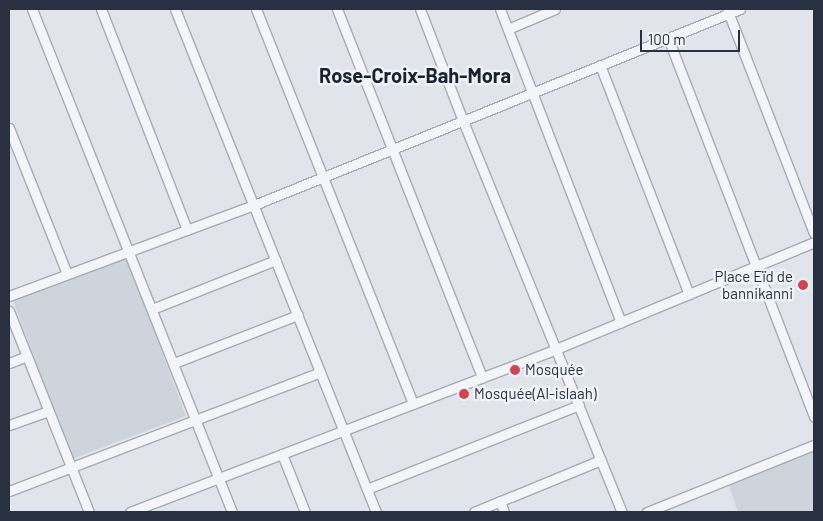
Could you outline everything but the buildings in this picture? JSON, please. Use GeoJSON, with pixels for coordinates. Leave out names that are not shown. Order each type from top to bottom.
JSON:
{"type":"FeatureCollection","features":[{"type":"Feature","properties":{"kind":"street"},"geometry":{"type":"LineString","coordinates":[[32,9],[130,251],[232,512]]}},
{"type":"Feature","properties":{"kind":"street"},"geometry":{"type":"LineString","coordinates":[[101,9],[187,230]]}},
{"type":"Feature","properties":{"kind":"street"},"geometry":{"type":"LineString","coordinates":[[175,9],[376,512]]}},
{"type":"Feature","properties":{"kind":"street"},"geometry":{"type":"LineString","coordinates":[[256,9],[413,404]]}},
{"type":"Feature","properties":{"kind":"street"},"geometry":{"type":"LineString","coordinates":[[337,9],[482,377]]}},
{"type":"Feature","properties":{"kind":"street"},"geometry":{"type":"LineString","coordinates":[[420,9],[463,121],[622,512]]}},
{"type":"Feature","properties":{"kind":"street"},"geometry":{"type":"LineString","coordinates":[[500,9],[621,322]]}},
{"type":"Feature","properties":{"kind":"street"},"geometry":{"type":"LineString","coordinates":[[508,29],[555,9]]}},
{"type":"Feature","properties":{"kind":"street"},"geometry":{"type":"LineString","coordinates":[[9,296],[254,205],[668,38],[727,11],[740,9]]}},
{"type":"Feature","properties":{"kind":"street"},"geometry":{"type":"LineString","coordinates":[[727,11],[814,233]]}},
{"type":"Feature","properties":{"kind":"street"},"geometry":{"type":"LineString","coordinates":[[668,38],[814,417]]}},
{"type":"Feature","properties":{"kind":"street"},"geometry":{"type":"LineString","coordinates":[[600,65],[689,294]]}},
{"type":"Feature","properties":{"kind":"street"},"geometry":{"type":"LineString","coordinates":[[9,128],[67,274]]}},
{"type":"Feature","properties":{"kind":"street"},"geometry":{"type":"LineString","coordinates":[[130,512],[154,508],[219,478],[556,349],[814,242]]}},
{"type":"Feature","properties":{"kind":"street"},"geometry":{"type":"LineString","coordinates":[[152,309],[276,260]]}},
{"type":"Feature","properties":{"kind":"street"},"geometry":{"type":"LineString","coordinates":[[9,311],[89,512]]}},
{"type":"Feature","properties":{"kind":"street"},"geometry":{"type":"LineString","coordinates":[[174,363],[298,316]]}},
{"type":"Feature","properties":{"kind":"street"},"geometry":{"type":"LineString","coordinates":[[9,363],[27,356]]}},
{"type":"Feature","properties":{"kind":"street"},"geometry":{"type":"LineString","coordinates":[[9,491],[320,372]]}},
{"type":"Feature","properties":{"kind":"street"},"geometry":{"type":"LineString","coordinates":[[367,489],[579,405]]}},
{"type":"Feature","properties":{"kind":"street"},"geometry":{"type":"LineString","coordinates":[[9,425],[49,411]]}},
{"type":"Feature","properties":{"kind":"street"},"geometry":{"type":"LineString","coordinates":[[646,512],[814,445]]}},
{"type":"Feature","properties":{"kind":"street"},"geometry":{"type":"LineString","coordinates":[[282,454],[305,512]]}},
{"type":"Feature","properties":{"kind":"street"},"geometry":{"type":"LineString","coordinates":[[474,512],[601,460]]}},
{"type":"Feature","properties":{"kind":"street"},"geometry":{"type":"LineString","coordinates":[[500,501],[504,512]]}},
{"type":"Feature","properties":{"kind":"shaded area"},"geometry":{"type":"Polygon","coordinates":[[[126,256],[186,416],[72,459],[12,298],[126,256]]]}},
{"type":"Feature","properties":{"kind":"shaded area"},"geometry":{"type":"Polygon","coordinates":[[[814,448],[814,512],[738,512],[728,483],[814,448]]]}},
{"type":"Feature","properties":{"kind":"place","name":"Place Eïd de bannikanni"},"geometry":{"type":"Point","coordinates":[803,285]}},
{"type":"Feature","properties":{"kind":"place","name":"Mosquée"},"geometry":{"type":"Point","coordinates":[515,370]}},
{"type":"Feature","properties":{"kind":"place","name":"Mosquée(Al-islaah)"},"geometry":{"type":"Point","coordinates":[464,394]}},
{"type":"Feature","properties":{"kind":"district","name":"Rose-Croix-Bah-Mora"},"geometry":{"type":"Point","coordinates":[415,75]}}]}
